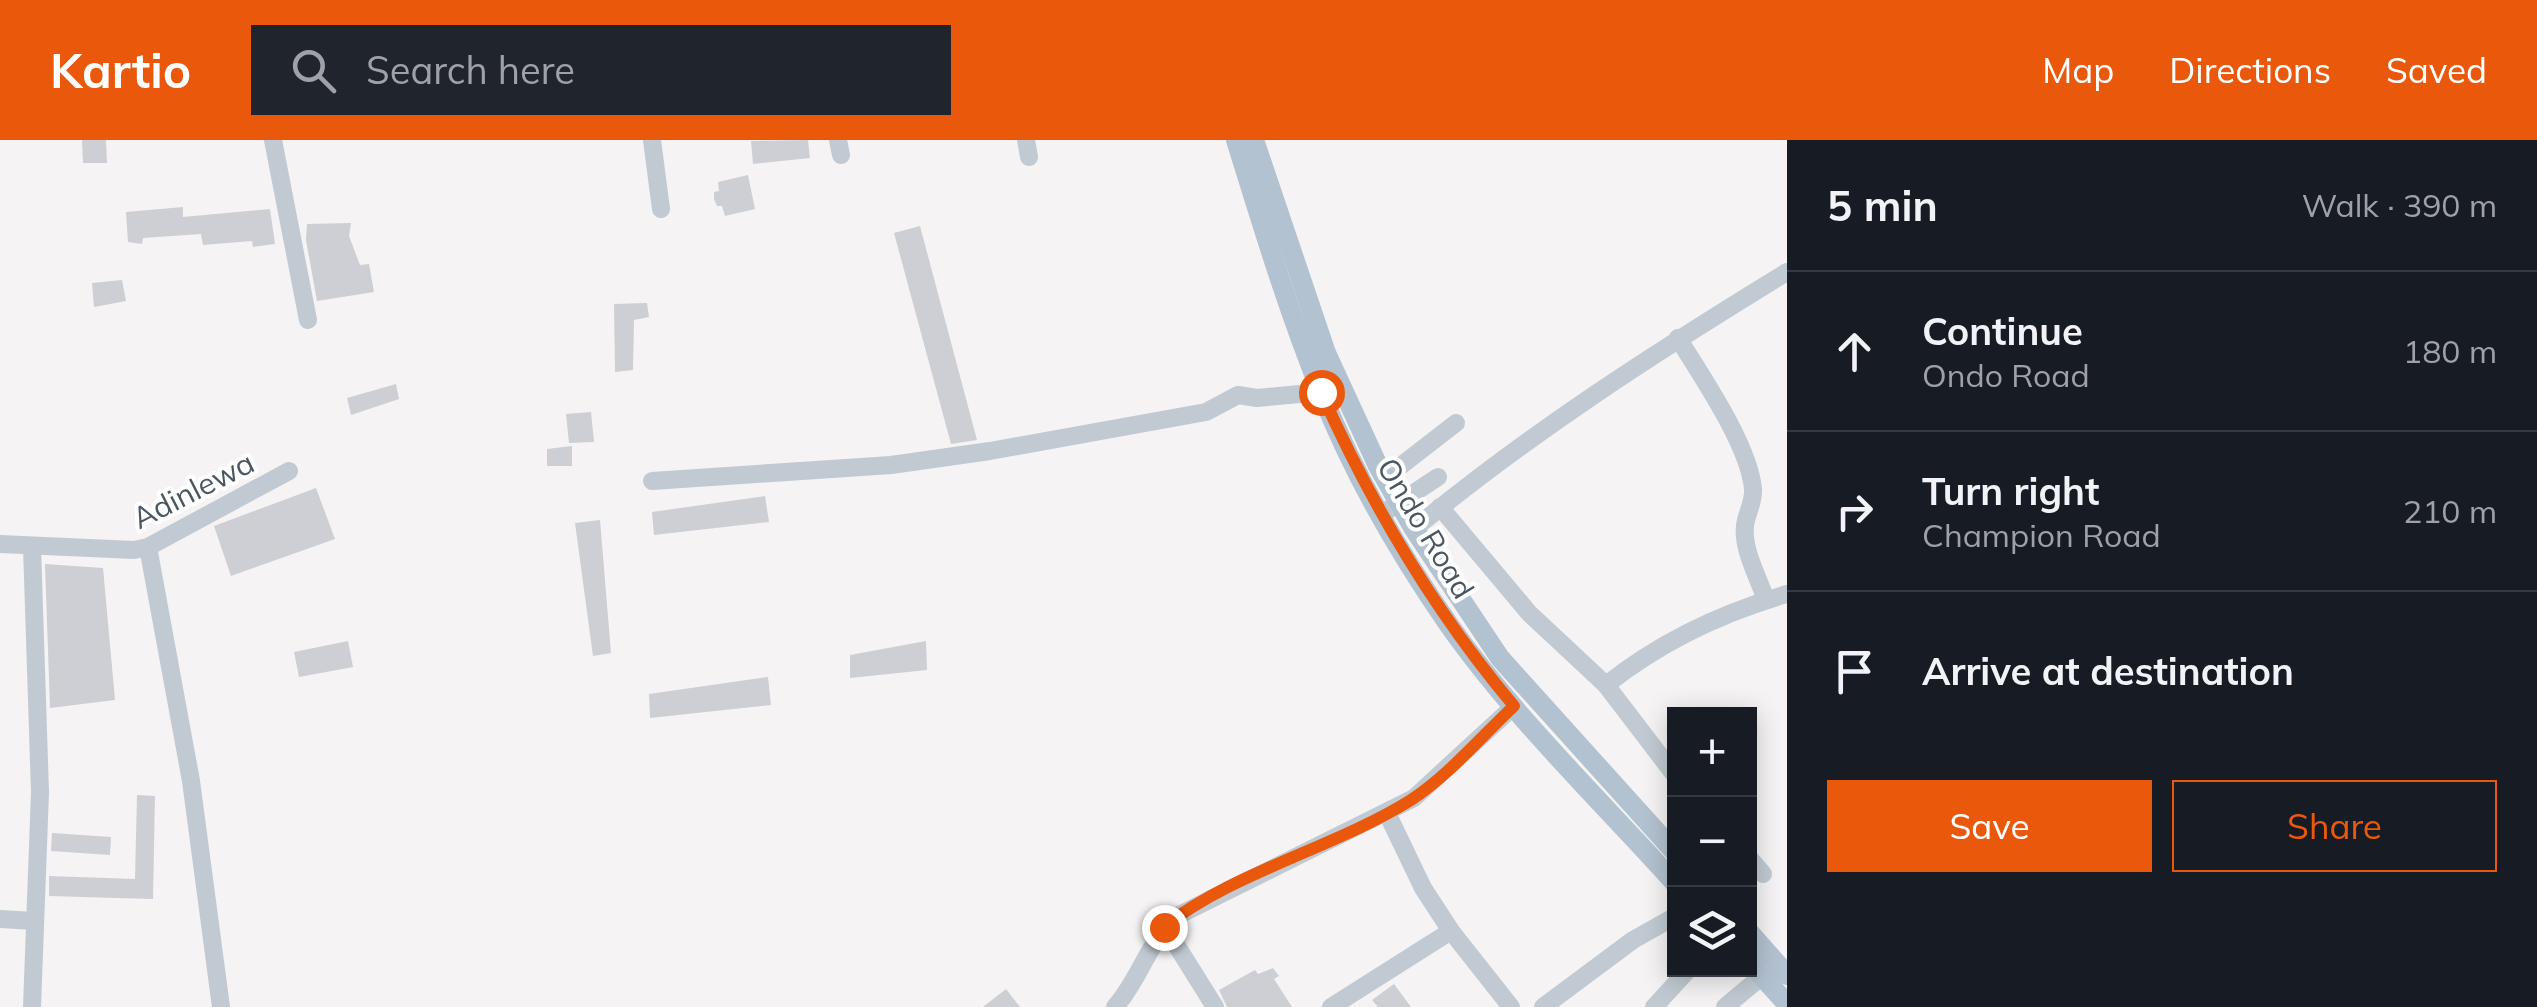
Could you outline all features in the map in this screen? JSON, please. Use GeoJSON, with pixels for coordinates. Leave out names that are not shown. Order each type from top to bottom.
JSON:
{"type":"FeatureCollection","features":[{"type":"Feature","properties":{"kind":"main road","name":"Ondo Road"},"geometry":{"type":"LineString","coordinates":[[1236,140],[1384,478],[1390,508],[1414,529],[1500,658],[1667,843]]}},
{"type":"Feature","properties":{"kind":"main road","name":"Ondo Road"},"geometry":{"type":"LineString","coordinates":[[1254,140],[1264,198],[1321,392],[1348,452],[1390,508],[1448,624],[1514,706],[1667,874]]}},
{"type":"Feature","properties":{"kind":"main road"},"geometry":{"type":"LineString","coordinates":[[1757,942],[1787,975]]}},
{"type":"Feature","properties":{"kind":"main road"},"geometry":{"type":"LineString","coordinates":[[1757,970],[1787,1004]]}},
{"type":"Feature","properties":{"kind":"street"},"geometry":{"type":"LineString","coordinates":[[274,140],[308,320]]}},
{"type":"Feature","properties":{"kind":"street"},"geometry":{"type":"LineString","coordinates":[[652,140],[661,209]]}},
{"type":"Feature","properties":{"kind":"street"},"geometry":{"type":"LineString","coordinates":[[1414,529],[1513,450],[1678,338],[1787,272]]}},
{"type":"Feature","properties":{"kind":"street"},"geometry":{"type":"LineString","coordinates":[[1678,338],[1710,390],[1748,468],[1752,500],[1744,524],[1745,538],[1766,600]]}},
{"type":"Feature","properties":{"kind":"street"},"geometry":{"type":"LineString","coordinates":[[652,481],[891,465],[1206,412],[1238,395],[1257,398],[1321,392]]}},
{"type":"Feature","properties":{"kind":"street"},"geometry":{"type":"LineString","coordinates":[[1384,478],[1456,423]]}},
{"type":"Feature","properties":{"kind":"street","name":"Adinlewa"},"geometry":{"type":"LineString","coordinates":[[0,544],[148,548],[289,472]]}},
{"type":"Feature","properties":{"kind":"street"},"geometry":{"type":"LineString","coordinates":[[1390,508],[1438,478]]}},
{"type":"Feature","properties":{"kind":"street"},"geometry":{"type":"LineString","coordinates":[[1440,507],[1529,613],[1606,685],[1667,765]]}},
{"type":"Feature","properties":{"kind":"street"},"geometry":{"type":"LineString","coordinates":[[32,547],[40,792],[32,1007]]}},
{"type":"Feature","properties":{"kind":"street"},"geometry":{"type":"LineString","coordinates":[[148,548],[191,782],[221,1007]]}},
{"type":"Feature","properties":{"kind":"street"},"geometry":{"type":"LineString","coordinates":[[1606,685],[1640,658],[1698,626],[1787,594]]}},
{"type":"Feature","properties":{"kind":"street"},"geometry":{"type":"LineString","coordinates":[[1115,1007],[1129,992],[1153,941],[1179,915],[1414,798],[1514,706]]}},
{"type":"Feature","properties":{"kind":"street"},"geometry":{"type":"LineString","coordinates":[[1387,814],[1423,888],[1451,931],[1511,1007]]}},
{"type":"Feature","properties":{"kind":"street"},"geometry":{"type":"LineString","coordinates":[[1757,867],[1763,874]]}},
{"type":"Feature","properties":{"kind":"street"},"geometry":{"type":"LineString","coordinates":[[0,919],[34,921]]}},
{"type":"Feature","properties":{"kind":"street"},"geometry":{"type":"LineString","coordinates":[[1545,1007],[1633,940],[1667,921]]}},
{"type":"Feature","properties":{"kind":"street"},"geometry":{"type":"LineString","coordinates":[[1164,927],[1214,1007]]}},
{"type":"Feature","properties":{"kind":"street"},"geometry":{"type":"LineString","coordinates":[[1331,1007],[1451,931]]}},
{"type":"Feature","properties":{"kind":"street"},"geometry":{"type":"LineString","coordinates":[[1654,1007],[1682,977]]}},
{"type":"Feature","properties":{"kind":"street"},"geometry":{"type":"LineString","coordinates":[[1725,1007],[1749,977]]}},
{"type":"Feature","properties":{"kind":"building"},"geometry":{"type":"Polygon","coordinates":[[[82,140],[106,140],[107,163],[83,163],[82,140]]]}},
{"type":"Feature","properties":{"kind":"building"},"geometry":{"type":"Polygon","coordinates":[[[808,140],[810,158],[753,164],[751,141],[808,140]]]}},
{"type":"Feature","properties":{"kind":"building"},"geometry":{"type":"Polygon","coordinates":[[[748,175],[755,209],[725,216],[714,199],[714,192],[719,191],[718,182],[748,175]]]}},
{"type":"Feature","properties":{"kind":"building"},"geometry":{"type":"Polygon","coordinates":[[[183,207],[183,217],[270,209],[275,244],[253,247],[252,241],[203,245],[201,234],[143,238],[142,244],[128,242],[126,212],[183,207]]]}},
{"type":"Feature","properties":{"kind":"building"},"geometry":{"type":"Polygon","coordinates":[[[351,223],[349,236],[360,265],[369,264],[374,292],[317,301],[306,240],[307,224],[351,223]]]}},
{"type":"Feature","properties":{"kind":"building"},"geometry":{"type":"Polygon","coordinates":[[[920,226],[977,440],[951,444],[894,233],[920,226]]]}},
{"type":"Feature","properties":{"kind":"building"},"geometry":{"type":"Polygon","coordinates":[[[122,280],[126,301],[94,307],[92,283],[122,280]]]}},
{"type":"Feature","properties":{"kind":"building"},"geometry":{"type":"Polygon","coordinates":[[[647,303],[649,317],[634,320],[633,370],[615,372],[614,304],[647,303]]]}},
{"type":"Feature","properties":{"kind":"building"},"geometry":{"type":"Polygon","coordinates":[[[396,384],[399,399],[351,415],[347,398],[396,384]]]}},
{"type":"Feature","properties":{"kind":"building"},"geometry":{"type":"Polygon","coordinates":[[[591,412],[594,442],[569,443],[566,414],[591,412]]]}},
{"type":"Feature","properties":{"kind":"building"},"geometry":{"type":"Polygon","coordinates":[[[572,446],[572,466],[547,466],[547,449],[572,446]]]}},
{"type":"Feature","properties":{"kind":"building"},"geometry":{"type":"Polygon","coordinates":[[[316,488],[335,539],[231,576],[214,526],[316,488]]]}},
{"type":"Feature","properties":{"kind":"building"},"geometry":{"type":"Polygon","coordinates":[[[765,496],[769,522],[654,535],[652,512],[765,496]]]}},
{"type":"Feature","properties":{"kind":"building"},"geometry":{"type":"Polygon","coordinates":[[[600,520],[611,653],[593,656],[575,523],[600,520]]]}},
{"type":"Feature","properties":{"kind":"building"},"geometry":{"type":"Polygon","coordinates":[[[45,564],[103,568],[115,700],[50,708],[45,564]]]}},
{"type":"Feature","properties":{"kind":"building"},"geometry":{"type":"Polygon","coordinates":[[[348,641],[353,667],[299,677],[294,652],[348,641]]]}},
{"type":"Feature","properties":{"kind":"building"},"geometry":{"type":"Polygon","coordinates":[[[926,641],[927,670],[850,678],[850,655],[926,641]]]}},
{"type":"Feature","properties":{"kind":"building"},"geometry":{"type":"Polygon","coordinates":[[[768,677],[771,705],[650,718],[649,694],[768,677]]]}},
{"type":"Feature","properties":{"kind":"building"},"geometry":{"type":"Polygon","coordinates":[[[137,795],[155,796],[153,899],[49,896],[49,876],[135,879],[137,795]]]}},
{"type":"Feature","properties":{"kind":"building"},"geometry":{"type":"Polygon","coordinates":[[[52,833],[111,837],[110,855],[51,851],[52,833]]]}},
{"type":"Feature","properties":{"kind":"building"},"geometry":{"type":"Polygon","coordinates":[[[1273,968],[1279,976],[1274,979],[1292,1007],[1227,1007],[1219,990],[1255,970],[1258,974],[1273,968]]]}},
{"type":"Feature","properties":{"kind":"building"},"geometry":{"type":"Polygon","coordinates":[[[1394,984],[1411,1007],[1378,1007],[1372,1000],[1394,984]]]}},
{"type":"Feature","properties":{"kind":"building"},"geometry":{"type":"Polygon","coordinates":[[[1006,989],[1020,1007],[983,1007],[1006,989]]]}},
{"type":"Feature","properties":{"kind":"route"},"geometry":{"type":"LineString","coordinates":[[1164,927],[1242,882],[1414,798],[1514,706],[1448,624],[1403,552],[1369,494],[1321,392]]}}]}
